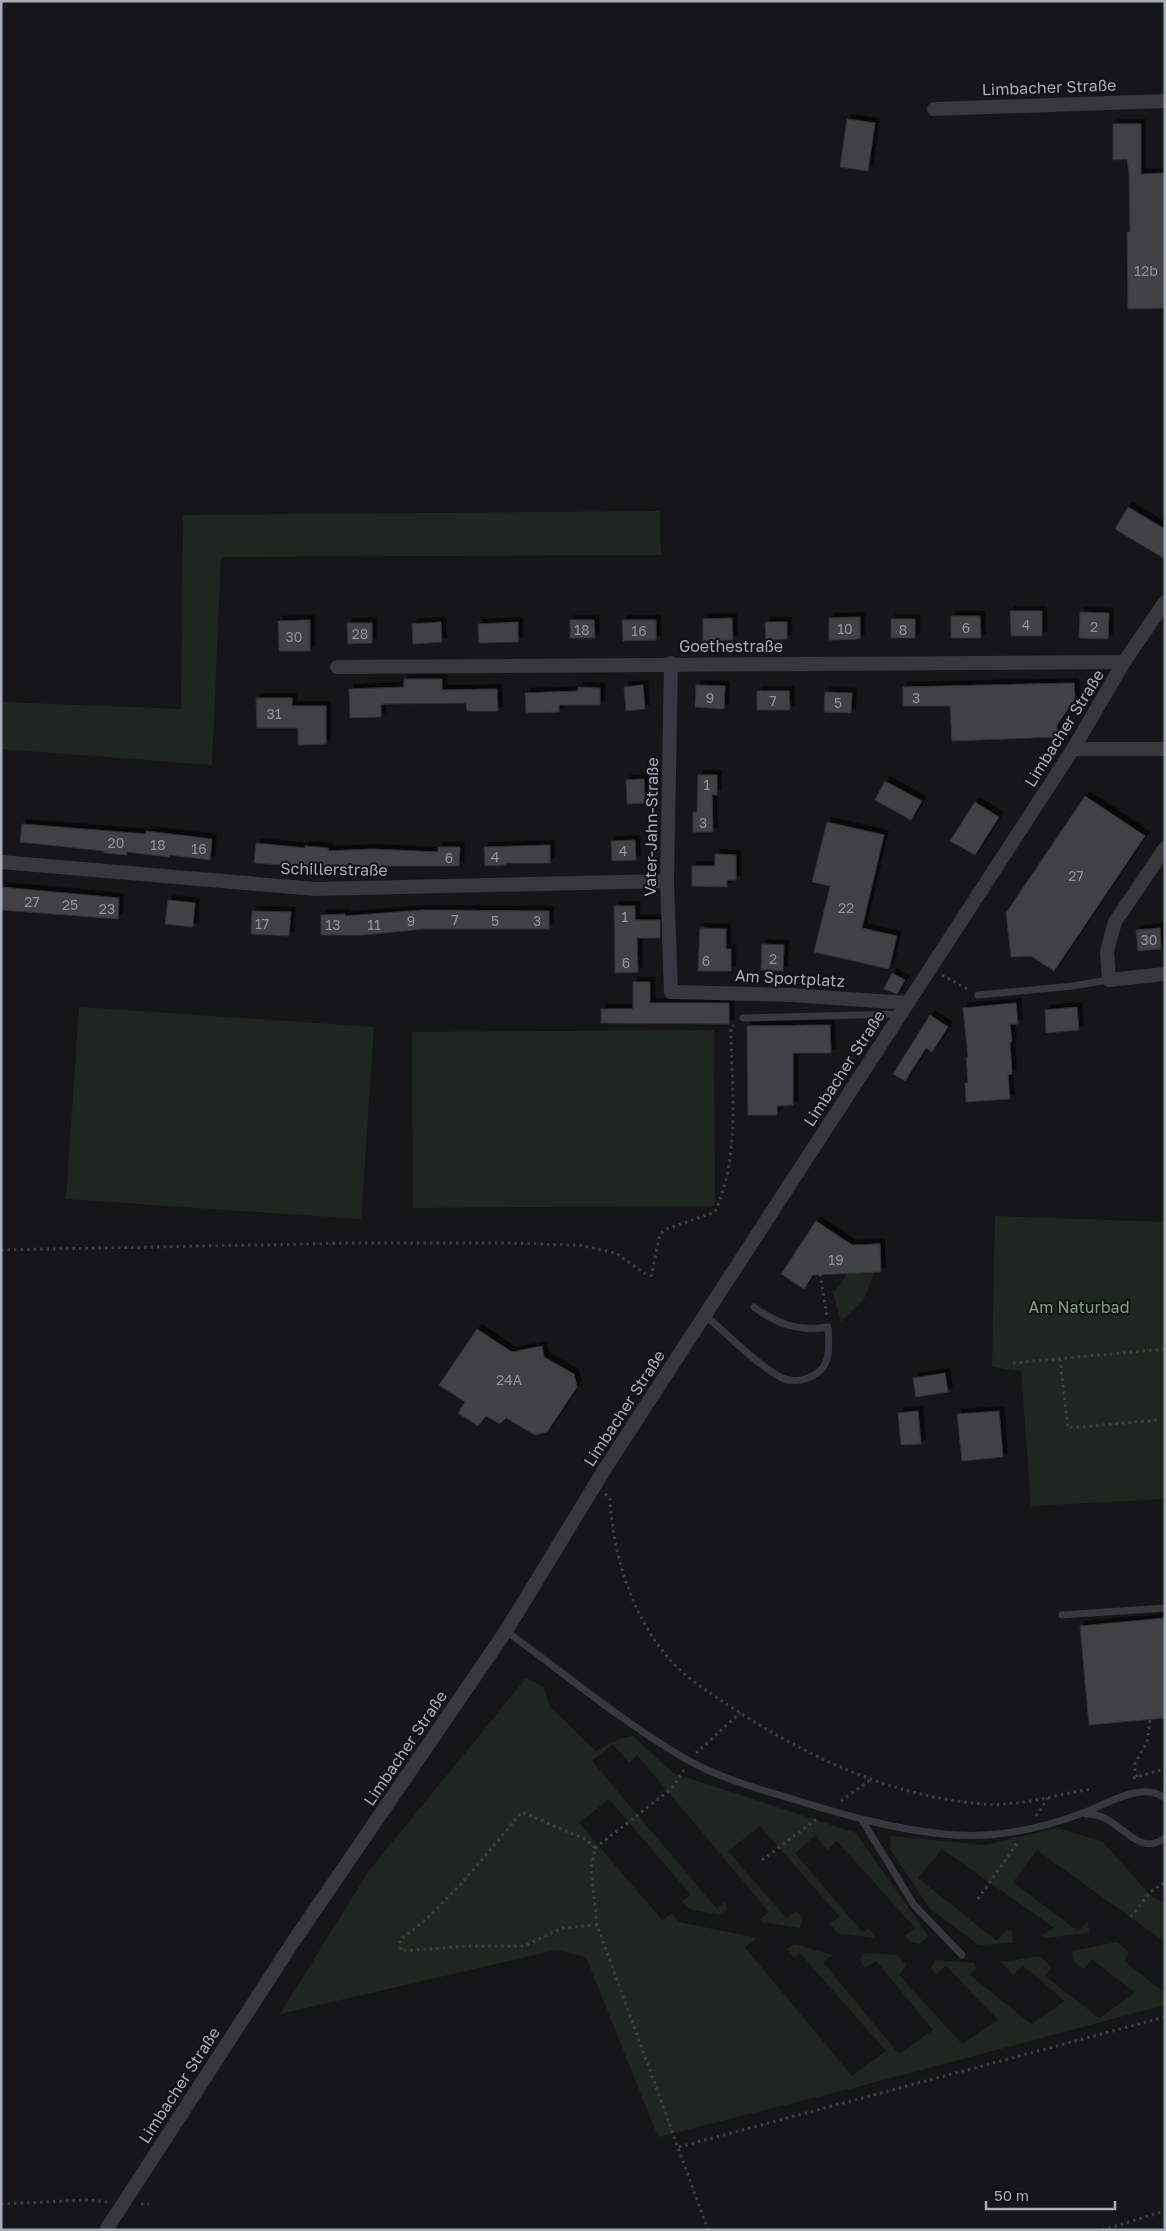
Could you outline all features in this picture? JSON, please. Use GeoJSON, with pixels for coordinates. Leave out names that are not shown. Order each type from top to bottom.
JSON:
{"type":"FeatureCollection","features":[{"type":"Feature","properties":{"kind":"street","name":"Limbacher Straße"},"geometry":{"type":"LineString","coordinates":[[934,109],[1165,101]]}},
{"type":"Feature","properties":{"kind":"street","name":"Limbacher Straße"},"geometry":{"type":"LineString","coordinates":[[106,2230],[293,1942],[506,1631],[594,1487],[704,1315],[1073,750],[1124,662],[1165,602]]}},
{"type":"Feature","properties":{"kind":"street","name":"Goethestraße"},"geometry":{"type":"LineString","coordinates":[[338,667],[671,663],[1124,662]]}},
{"type":"Feature","properties":{"kind":"street","name":"Vater-Jahn-Straße"},"geometry":{"type":"LineString","coordinates":[[671,663],[667,881],[671,992]]}},
{"type":"Feature","properties":{"kind":"street"},"geometry":{"type":"LineString","coordinates":[[1073,750],[1165,749]]}},
{"type":"Feature","properties":{"kind":"street"},"geometry":{"type":"LineString","coordinates":[[1165,848],[1115,922],[1107,951],[1109,980],[1165,974]]}},
{"type":"Feature","properties":{"kind":"street","name":"Schillerstraße"},"geometry":{"type":"LineString","coordinates":[[1,862],[316,889],[667,881]]}},
{"type":"Feature","properties":{"kind":"street","name":"Am Sportplatz"},"geometry":{"type":"LineString","coordinates":[[671,992],[791,995],[903,1008]]}},
{"type":"Feature","properties":{"kind":"lane"},"geometry":{"type":"LineString","coordinates":[[978,995],[1073,986],[1109,980]]}},
{"type":"Feature","properties":{"kind":"lane"},"geometry":{"type":"LineString","coordinates":[[743,1018],[903,1008]]}},
{"type":"Feature","properties":{"kind":"lane"},"geometry":{"type":"LineString","coordinates":[[704,1315],[784,1379],[801,1380],[814,1376],[827,1364],[830,1351],[828,1327],[813,1330],[790,1328],[769,1318],[754,1307]]}},
{"type":"Feature","properties":{"kind":"lane"},"geometry":{"type":"LineString","coordinates":[[1062,1615],[1165,1608]]}},
{"type":"Feature","properties":{"kind":"lane"},"geometry":{"type":"LineString","coordinates":[[506,1631],[640,1730],[689,1760],[751,1787],[862,1820],[904,1829],[965,1836],[1003,1833],[1027,1828],[1081,1814],[1117,1798],[1138,1792],[1151,1792],[1165,1798]]}},
{"type":"Feature","properties":{"kind":"lane"},"geometry":{"type":"LineString","coordinates":[[1081,1814],[1104,1816],[1138,1842],[1154,1843],[1165,1838]]}},
{"type":"Feature","properties":{"kind":"lane"},"geometry":{"type":"LineString","coordinates":[[862,1820],[914,1905],[962,1955]]}},
{"type":"Feature","properties":{"kind":"path"},"geometry":{"type":"LineString","coordinates":[[937,982],[942,975],[978,995]]}},
{"type":"Feature","properties":{"kind":"path"},"geometry":{"type":"LineString","coordinates":[[650,1277],[660,1234],[667,1229],[715,1212],[725,1191],[732,1158],[731,1027],[743,1018]]}},
{"type":"Feature","properties":{"kind":"path"},"geometry":{"type":"LineString","coordinates":[[1,1250],[354,1243],[579,1245],[616,1253],[645,1274]]}},
{"type":"Feature","properties":{"kind":"path"},"geometry":{"type":"LineString","coordinates":[[820,1274],[828,1327]]}},
{"type":"Feature","properties":{"kind":"path"},"geometry":{"type":"LineString","coordinates":[[1013,1363],[1165,1349]]}},
{"type":"Feature","properties":{"kind":"path"},"geometry":{"type":"LineString","coordinates":[[1060,1359],[1068,1428],[1158,1420]]}},
{"type":"Feature","properties":{"kind":"path"},"geometry":{"type":"LineString","coordinates":[[594,1487],[610,1498],[618,1559],[632,1595],[653,1636],[678,1668],[740,1713],[834,1764],[871,1780],[918,1794],[986,1804],[1030,1802],[1092,1790]]}},
{"type":"Feature","properties":{"kind":"path"},"geometry":{"type":"LineString","coordinates":[[708,2230],[597,1925],[591,1869],[595,1848],[671,1789],[689,1760],[740,1713]]}},
{"type":"Feature","properties":{"kind":"path"},"geometry":{"type":"LineString","coordinates":[[1150,1719],[1147,1742],[1134,1765],[1135,1777],[1165,1769]]}},
{"type":"Feature","properties":{"kind":"path"},"geometry":{"type":"LineString","coordinates":[[978,1899],[1049,1798]]}},
{"type":"Feature","properties":{"kind":"path"},"geometry":{"type":"LineString","coordinates":[[595,1848],[587,1840],[522,1812],[454,1892],[417,1927],[400,1940],[401,1951],[469,1946],[524,1946],[562,1928],[597,1925]]}},
{"type":"Feature","properties":{"kind":"path"},"geometry":{"type":"LineString","coordinates":[[1131,1917],[1150,1892],[1165,1882]]}},
{"type":"Feature","properties":{"kind":"path"},"geometry":{"type":"LineString","coordinates":[[679,2147],[1165,2017]]}},
{"type":"Feature","properties":{"kind":"path"},"geometry":{"type":"LineString","coordinates":[[1,2204],[86,2200],[123,2204],[149,2204]]}},
{"type":"Feature","properties":{"kind":"path"},"geometry":{"type":"LineString","coordinates":[[1102,2230],[1165,2211]]}},
{"type":"Feature","properties":{"kind":"green space"},"geometry":{"type":"Polygon","coordinates":[[[660,511],[661,555],[221,557],[212,765],[1,749],[1,702],[181,709],[183,515],[660,511]]]}},
{"type":"Feature","properties":{"kind":"green space"},"geometry":{"type":"Polygon","coordinates":[[[79,1007],[374,1027],[361,1219],[66,1199],[79,1007]]]}},
{"type":"Feature","properties":{"kind":"green space"},"geometry":{"type":"Polygon","coordinates":[[[714,1030],[715,1206],[413,1208],[412,1032],[714,1030]]]}},
{"type":"Feature","properties":{"kind":"green space","name":"Am Naturbad"},"geometry":{"type":"Polygon","coordinates":[[[995,1216],[1165,1222],[1165,1499],[1031,1506],[1021,1371],[992,1367],[995,1216]]]}},
{"type":"Feature","properties":{"kind":"green space"},"geometry":{"type":"Polygon","coordinates":[[[847,1273],[874,1273],[864,1299],[841,1322],[833,1292],[842,1283],[847,1273]]]}},
{"type":"Feature","properties":{"kind":"green space"},"geometry":{"type":"Polygon","coordinates":[[[526,1678],[544,1687],[549,1706],[596,1751],[619,1739],[633,1736],[673,1773],[856,1833],[929,1937],[919,1944],[910,1942],[905,1936],[915,1928],[837,1841],[827,1850],[816,1835],[795,1853],[862,1932],[870,1929],[875,1938],[837,1933],[830,1923],[840,1917],[760,1826],[728,1851],[786,1918],[796,1911],[803,1918],[800,1928],[762,1922],[760,1919],[769,1912],[637,1755],[629,1763],[613,1744],[592,1761],[717,1909],[725,1901],[727,1910],[722,1915],[689,1909],[682,1902],[690,1894],[609,1799],[579,1823],[662,1920],[672,1914],[679,1922],[757,1938],[745,1947],[852,2076],[886,2051],[800,1953],[794,1958],[787,1949],[794,1944],[833,1955],[823,1962],[899,2054],[933,2030],[876,1961],[865,1968],[860,1960],[864,1953],[897,1955],[907,1965],[899,1975],[962,2044],[998,2020],[946,1966],[936,1974],[931,1968],[935,1960],[974,1963],[976,1968],[970,1975],[1031,2024],[1065,2001],[1023,1966],[1013,1975],[1001,1962],[1039,1956],[1052,1967],[1045,1976],[1099,2018],[1135,1993],[1092,1959],[1084,1969],[1073,1961],[1072,1951],[1117,1942],[1129,1952],[1124,1961],[1165,1993],[1165,2005],[857,2087],[658,2137],[586,1957],[556,1950],[280,2014],[368,1872],[526,1678]]]}},
{"type":"Feature","properties":{"kind":"green space"},"geometry":{"type":"Polygon","coordinates":[[[1058,1828],[1103,1842],[1152,1897],[1165,1904],[1165,1942],[1037,1850],[1013,1882],[1078,1931],[1088,1922],[1089,1933],[1045,1938],[1042,1935],[1054,1928],[942,1849],[918,1878],[997,1941],[1006,1930],[1012,1931],[1013,1943],[979,1945],[930,1909],[890,1849],[891,1836],[985,1845],[1058,1828]]]}},
{"type":"Feature","properties":{"kind":"building"},"geometry":{"type":"Polygon","coordinates":[[[847,119],[875,123],[868,171],[840,167],[847,119]]]}},
{"type":"Feature","properties":{"kind":"building"},"geometry":{"type":"Polygon","coordinates":[[[1113,124],[1141,124],[1141,174],[1165,173],[1165,308],[1128,309],[1127,232],[1130,232],[1129,174],[1127,159],[1113,160],[1113,124]]]}},
{"type":"Feature","properties":{"kind":"building"},"geometry":{"type":"Polygon","coordinates":[[[1128,507],[1165,529],[1165,559],[1115,529],[1128,507]]]}},
{"type":"Feature","properties":{"kind":"building"},"geometry":{"type":"Polygon","coordinates":[[[1010,611],[1042,611],[1042,636],[1011,636],[1010,611]]]}},
{"type":"Feature","properties":{"kind":"building"},"geometry":{"type":"Polygon","coordinates":[[[1080,612],[1109,613],[1108,639],[1079,638],[1080,612]]]}},
{"type":"Feature","properties":{"kind":"building"},"geometry":{"type":"Polygon","coordinates":[[[951,616],[980,616],[981,638],[951,638],[951,616]]]}},
{"type":"Feature","properties":{"kind":"building"},"geometry":{"type":"Polygon","coordinates":[[[860,617],[860,639],[829,640],[829,618],[860,617]]]}},
{"type":"Feature","properties":{"kind":"building"},"geometry":{"type":"Polygon","coordinates":[[[732,618],[733,640],[703,641],[703,619],[732,618]]]}},
{"type":"Feature","properties":{"kind":"building"},"geometry":{"type":"Polygon","coordinates":[[[891,619],[915,619],[915,638],[891,638],[891,619]]]}},
{"type":"Feature","properties":{"kind":"building"},"geometry":{"type":"Polygon","coordinates":[[[310,620],[310,651],[279,651],[278,621],[310,620]]]}},
{"type":"Feature","properties":{"kind":"building"},"geometry":{"type":"Polygon","coordinates":[[[570,620],[594,620],[595,638],[570,638],[570,620]]]}},
{"type":"Feature","properties":{"kind":"building"},"geometry":{"type":"Polygon","coordinates":[[[622,620],[656,620],[656,640],[623,641],[622,620]]]}},
{"type":"Feature","properties":{"kind":"building"},"geometry":{"type":"Polygon","coordinates":[[[441,622],[442,642],[413,644],[412,624],[441,622]]]}},
{"type":"Feature","properties":{"kind":"building"},"geometry":{"type":"Polygon","coordinates":[[[518,622],[518,642],[479,643],[478,624],[518,622]]]}},
{"type":"Feature","properties":{"kind":"building"},"geometry":{"type":"Polygon","coordinates":[[[765,622],[787,622],[787,639],[766,640],[765,622]]]}},
{"type":"Feature","properties":{"kind":"building"},"geometry":{"type":"Polygon","coordinates":[[[347,623],[372,623],[372,643],[348,644],[347,623]]]}},
{"type":"Feature","properties":{"kind":"building"},"geometry":{"type":"Polygon","coordinates":[[[404,679],[442,679],[442,690],[497,689],[498,711],[467,711],[466,703],[381,704],[381,717],[350,718],[349,689],[404,687],[404,679]]]}},
{"type":"Feature","properties":{"kind":"building"},"geometry":{"type":"Polygon","coordinates":[[[1074,683],[1075,699],[1057,725],[1058,737],[952,741],[950,706],[903,706],[903,687],[1074,683]]]}},
{"type":"Feature","properties":{"kind":"building"},"geometry":{"type":"Polygon","coordinates":[[[643,685],[645,709],[626,711],[624,687],[643,685]]]}},
{"type":"Feature","properties":{"kind":"building"},"geometry":{"type":"Polygon","coordinates":[[[696,685],[725,686],[724,709],[695,707],[696,685]]]}},
{"type":"Feature","properties":{"kind":"building"},"geometry":{"type":"Polygon","coordinates":[[[578,687],[600,688],[600,705],[559,705],[559,712],[526,713],[525,693],[578,691],[578,687]]]}},
{"type":"Feature","properties":{"kind":"building"},"geometry":{"type":"Polygon","coordinates":[[[757,691],[789,691],[790,710],[757,710],[757,691]]]}},
{"type":"Feature","properties":{"kind":"building"},"geometry":{"type":"Polygon","coordinates":[[[825,692],[852,693],[851,713],[824,712],[825,692]]]}},
{"type":"Feature","properties":{"kind":"building"},"geometry":{"type":"Polygon","coordinates":[[[256,698],[292,698],[292,706],[326,706],[326,744],[298,745],[298,728],[257,728],[256,698]]]}},
{"type":"Feature","properties":{"kind":"building"},"geometry":{"type":"Polygon","coordinates":[[[698,775],[717,775],[717,795],[712,794],[713,832],[693,832],[693,812],[697,812],[698,775]]]}},
{"type":"Feature","properties":{"kind":"building"},"geometry":{"type":"Polygon","coordinates":[[[644,779],[645,803],[627,804],[626,780],[644,779]]]}},
{"type":"Feature","properties":{"kind":"building"},"geometry":{"type":"Polygon","coordinates":[[[885,781],[922,801],[911,820],[875,800],[885,781]]]}},
{"type":"Feature","properties":{"kind":"building"},"geometry":{"type":"Polygon","coordinates":[[[1085,796],[1145,836],[1054,971],[1031,956],[1011,957],[1006,913],[1085,796]]]}},
{"type":"Feature","properties":{"kind":"building"},"geometry":{"type":"Polygon","coordinates":[[[975,802],[999,817],[975,855],[950,841],[975,802]]]}},
{"type":"Feature","properties":{"kind":"building"},"geometry":{"type":"Polygon","coordinates":[[[827,822],[884,835],[862,928],[897,936],[889,969],[814,952],[830,886],[812,882],[827,822]]]}},
{"type":"Feature","properties":{"kind":"building"},"geometry":{"type":"Polygon","coordinates":[[[22,824],[146,834],[146,831],[212,839],[210,860],[127,852],[127,855],[104,853],[104,851],[20,842],[22,824]]]}},
{"type":"Feature","properties":{"kind":"building"},"geometry":{"type":"Polygon","coordinates":[[[635,840],[636,860],[612,861],[611,841],[635,840]]]}},
{"type":"Feature","properties":{"kind":"building"},"geometry":{"type":"Polygon","coordinates":[[[256,843],[305,848],[305,846],[328,848],[328,851],[372,849],[438,852],[438,847],[460,847],[459,866],[386,866],[343,869],[254,863],[256,843]]]}},
{"type":"Feature","properties":{"kind":"building"},"geometry":{"type":"Polygon","coordinates":[[[550,845],[550,863],[506,863],[506,865],[485,866],[484,847],[550,845]]]}},
{"type":"Feature","properties":{"kind":"building"},"geometry":{"type":"Polygon","coordinates":[[[715,854],[736,855],[736,880],[727,880],[727,887],[692,886],[692,866],[715,866],[715,854]]]}},
{"type":"Feature","properties":{"kind":"building"},"geometry":{"type":"Polygon","coordinates":[[[1,887],[119,898],[118,919],[1,910],[1,887]]]}},
{"type":"Feature","properties":{"kind":"building"},"geometry":{"type":"Polygon","coordinates":[[[168,900],[195,903],[193,927],[165,924],[168,900]]]}},
{"type":"Feature","properties":{"kind":"building"},"geometry":{"type":"Polygon","coordinates":[[[614,906],[635,906],[635,920],[660,920],[660,938],[637,938],[638,972],[615,973],[614,906]]]}},
{"type":"Feature","properties":{"kind":"building"},"geometry":{"type":"Polygon","coordinates":[[[423,910],[549,911],[549,929],[424,929],[364,935],[321,935],[321,915],[345,914],[345,916],[423,910]]]}},
{"type":"Feature","properties":{"kind":"building"},"geometry":{"type":"Polygon","coordinates":[[[252,911],[291,912],[289,936],[251,934],[252,911]]]}},
{"type":"Feature","properties":{"kind":"building"},"geometry":{"type":"Polygon","coordinates":[[[700,928],[726,929],[726,949],[731,949],[731,971],[698,971],[700,928]]]}},
{"type":"Feature","properties":{"kind":"building"},"geometry":{"type":"Polygon","coordinates":[[[1160,928],[1161,949],[1138,951],[1136,930],[1160,928]]]}},
{"type":"Feature","properties":{"kind":"building"},"geometry":{"type":"Polygon","coordinates":[[[762,944],[784,945],[783,971],[761,970],[762,944]]]}},
{"type":"Feature","properties":{"kind":"building"},"geometry":{"type":"Polygon","coordinates":[[[892,973],[905,980],[897,994],[884,989],[892,973]]]}},
{"type":"Feature","properties":{"kind":"building"},"geometry":{"type":"Polygon","coordinates":[[[633,982],[650,982],[650,1003],[729,1003],[729,1024],[601,1023],[601,1009],[633,1009],[633,982]]]}},
{"type":"Feature","properties":{"kind":"building"},"geometry":{"type":"Polygon","coordinates":[[[1016,1003],[1018,1024],[1010,1024],[1012,1074],[1008,1075],[1010,1099],[966,1102],[965,1083],[968,1083],[966,1057],[968,1057],[963,1008],[1016,1003]]]}},
{"type":"Feature","properties":{"kind":"building"},"geometry":{"type":"Polygon","coordinates":[[[1077,1007],[1079,1030],[1046,1033],[1045,1010],[1077,1007]]]}},
{"type":"Feature","properties":{"kind":"building"},"geometry":{"type":"Polygon","coordinates":[[[930,1015],[948,1027],[932,1052],[926,1048],[905,1081],[893,1074],[930,1015]]]}},
{"type":"Feature","properties":{"kind":"building"},"geometry":{"type":"Polygon","coordinates":[[[830,1025],[831,1053],[793,1053],[793,1105],[777,1106],[777,1115],[748,1115],[747,1026],[830,1025]]]}},
{"type":"Feature","properties":{"kind":"building"},"geometry":{"type":"Polygon","coordinates":[[[816,1221],[852,1245],[880,1244],[881,1272],[813,1275],[804,1289],[781,1274],[816,1221]]]}},
{"type":"Feature","properties":{"kind":"building"},"geometry":{"type":"Polygon","coordinates":[[[477,1329],[512,1352],[542,1346],[544,1357],[574,1374],[577,1387],[547,1432],[535,1435],[506,1418],[500,1424],[486,1416],[478,1426],[458,1413],[465,1402],[439,1385],[477,1329]]]}},
{"type":"Feature","properties":{"kind":"building"},"geometry":{"type":"Polygon","coordinates":[[[945,1373],[948,1392],[916,1397],[913,1378],[945,1373]]]}},
{"type":"Feature","properties":{"kind":"building"},"geometry":{"type":"Polygon","coordinates":[[[918,1411],[921,1444],[901,1445],[898,1413],[918,1411]]]}},
{"type":"Feature","properties":{"kind":"building"},"geometry":{"type":"Polygon","coordinates":[[[999,1411],[1003,1457],[962,1461],[957,1414],[999,1411]]]}},
{"type":"Feature","properties":{"kind":"building"},"geometry":{"type":"Polygon","coordinates":[[[1165,1618],[1165,1718],[1089,1725],[1080,1626],[1165,1618]]]}}]}
